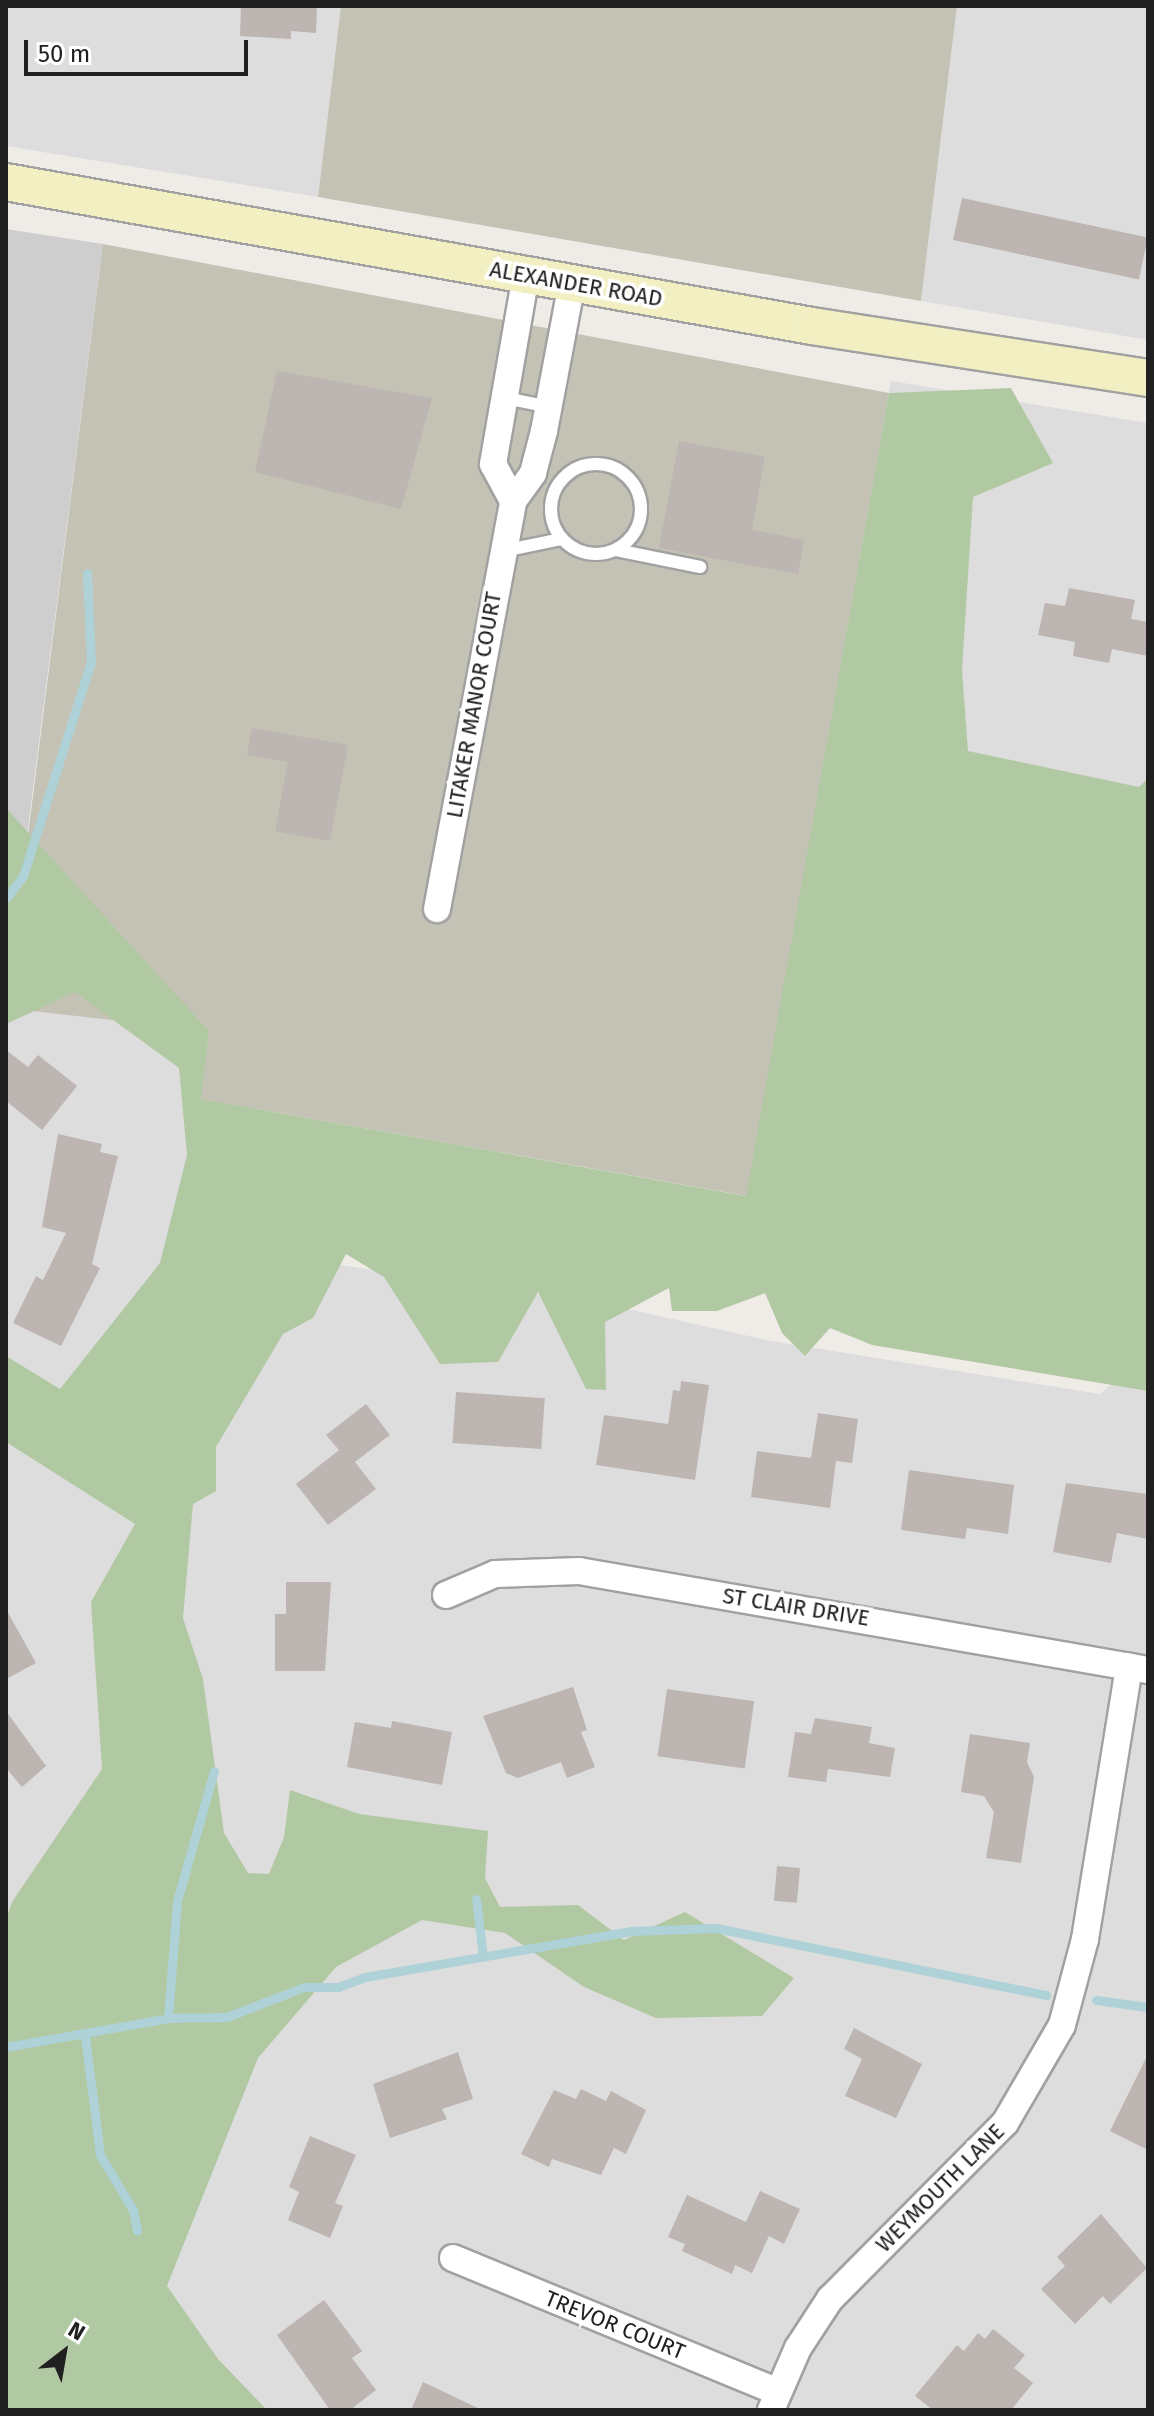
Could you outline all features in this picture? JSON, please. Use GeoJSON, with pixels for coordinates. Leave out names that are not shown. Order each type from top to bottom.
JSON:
{"type":"FeatureCollection","features":[{"type":"Feature","properties":{"kind":"street","name":"ALEXANDER ROAD"},"geometry":{"type":"LineString","coordinates":[[6,182],[572,283],[1148,378]]}},
{"type":"Feature","properties":{"kind":"street"},"geometry":{"type":"LineString","coordinates":[[513,501],[493,464],[526,275]]}},
{"type":"Feature","properties":{"kind":"street","name":"LITAKER MANOR COURT"},"geometry":{"type":"LineString","coordinates":[[437,909],[513,501],[533,473],[549,407],[572,283]]}},
{"type":"Feature","properties":{"kind":"street","name":"ST CLAIR DRIVE"},"geometry":{"type":"LineString","coordinates":[[446,1595],[495,1574],[579,1571],[1139,1668]]}},
{"type":"Feature","properties":{"kind":"street","name":"WEYMOUTH LANE"},"geometry":{"type":"LineString","coordinates":[[775,2401],[798,2348],[830,2299],[1005,2123],[1062,2025],[1085,1939],[1139,1668]]}},
{"type":"Feature","properties":{"kind":"street","name":"TREVOR COURT"},"geometry":{"type":"LineString","coordinates":[[453,2258],[775,2401]]}},
{"type":"Feature","properties":{"kind":"lane"},"geometry":{"type":"LineString","coordinates":[[506,398],[549,407]]}},
{"type":"Feature","properties":{"kind":"lane"},"geometry":{"type":"LineString","coordinates":[[616,550],[637,529],[640,499],[624,474],[597,464],[582,466],[559,483],[551,511],[561,539],[587,554],[616,550],[700,567]]}},
{"type":"Feature","properties":{"kind":"lane"},"geometry":{"type":"LineString","coordinates":[[503,551],[561,539]]}},
{"type":"Feature","properties":{"kind":"shaded area"},"geometry":{"type":"Polygon","coordinates":[[[6,6],[341,6],[318,197],[6,146],[6,6]]]}},
{"type":"Feature","properties":{"kind":"shaded area"},"geometry":{"type":"Polygon","coordinates":[[[341,6],[957,6],[921,301],[318,197],[341,6]]]}},
{"type":"Feature","properties":{"kind":"shaded area"},"geometry":{"type":"Polygon","coordinates":[[[957,6],[1148,6],[1148,340],[921,301],[957,6]]]}},
{"type":"Feature","properties":{"kind":"shaded area"},"geometry":{"type":"Polygon","coordinates":[[[6,229],[103,244],[6,999],[6,229]]]}},
{"type":"Feature","properties":{"kind":"shaded area"},"geometry":{"type":"Polygon","coordinates":[[[103,244],[889,393],[747,1196],[200,1099],[209,1031],[6,1008],[103,244]]]}},
{"type":"Feature","properties":{"kind":"shaded area"},"geometry":{"type":"Polygon","coordinates":[[[891,381],[1148,423],[1148,993],[780,1010],[891,381]]]}},
{"type":"Feature","properties":{"kind":"shaded area"},"geometry":{"type":"Polygon","coordinates":[[[6,1007],[209,1031],[183,1241],[624,1308],[771,1341],[1100,1394],[1148,1352],[1148,2410],[6,2410],[6,1007]]]}},
{"type":"Feature","properties":{"kind":"green space"},"geometry":{"type":"Polygon","coordinates":[[[1011,388],[1053,463],[973,497],[962,670],[968,751],[1139,787],[1148,778],[1148,1391],[872,1345],[830,1328],[805,1356],[782,1333],[765,1293],[717,1311],[672,1311],[669,1288],[605,1322],[606,1390],[586,1389],[538,1292],[498,1362],[440,1364],[384,1277],[346,1254],[313,1318],[283,1334],[216,1447],[216,1491],[193,1504],[183,1618],[203,1679],[224,1833],[248,1873],[269,1874],[284,1837],[290,1790],[359,1814],[488,1831],[485,1878],[500,1907],[578,1905],[624,1940],[685,1912],[794,1978],[762,2016],[656,2018],[584,1987],[505,1933],[422,1920],[336,1967],[258,2058],[167,2286],[218,2359],[267,2410],[6,2410],[6,1919],[12,1902],[102,1769],[91,1602],[135,1524],[6,1442],[6,1356],[60,1389],[160,1263],[187,1155],[179,1068],[75,992],[6,1024],[6,808],[209,1031],[201,1099],[746,1196],[889,393],[1011,388]]]}},
{"type":"Feature","properties":{"kind":"building"},"geometry":{"type":"Polygon","coordinates":[[[241,6],[317,6],[316,33],[291,31],[291,39],[240,36],[241,6]]]}},
{"type":"Feature","properties":{"kind":"building"},"geometry":{"type":"Polygon","coordinates":[[[962,198],[1148,238],[1139,280],[953,240],[962,198]]]}},
{"type":"Feature","properties":{"kind":"building"},"geometry":{"type":"Polygon","coordinates":[[[277,371],[432,398],[401,509],[255,472],[277,371]]]}},
{"type":"Feature","properties":{"kind":"building"},"geometry":{"type":"Polygon","coordinates":[[[679,441],[765,457],[752,530],[804,540],[798,574],[659,548],[679,441]]]}},
{"type":"Feature","properties":{"kind":"building"},"geometry":{"type":"Polygon","coordinates":[[[1069,588],[1135,600],[1131,619],[1148,622],[1148,656],[1112,649],[1109,663],[1073,656],[1075,642],[1038,635],[1045,603],[1065,606],[1069,588]]]}},
{"type":"Feature","properties":{"kind":"building"},"geometry":{"type":"Polygon","coordinates":[[[252,728],[348,745],[330,841],[275,831],[288,762],[247,755],[252,728]]]}},
{"type":"Feature","properties":{"kind":"building"},"geometry":{"type":"Polygon","coordinates":[[[6,1050],[28,1067],[38,1055],[77,1086],[42,1130],[6,1101],[6,1050]]]}},
{"type":"Feature","properties":{"kind":"building"},"geometry":{"type":"Polygon","coordinates":[[[58,1134],[102,1144],[100,1152],[118,1156],[92,1264],[100,1268],[61,1346],[13,1323],[36,1276],[43,1280],[66,1233],[42,1227],[58,1134]]]}},
{"type":"Feature","properties":{"kind":"building"},"geometry":{"type":"Polygon","coordinates":[[[681,1381],[709,1385],[695,1480],[596,1465],[604,1415],[668,1424],[673,1390],[680,1391],[681,1381]]]}},
{"type":"Feature","properties":{"kind":"building"},"geometry":{"type":"Polygon","coordinates":[[[456,1392],[545,1398],[541,1449],[452,1443],[456,1392]]]}},
{"type":"Feature","properties":{"kind":"building"},"geometry":{"type":"Polygon","coordinates":[[[366,1404],[390,1435],[355,1462],[376,1489],[328,1525],[296,1484],[339,1450],[326,1435],[366,1404]]]}},
{"type":"Feature","properties":{"kind":"building"},"geometry":{"type":"Polygon","coordinates":[[[818,1413],[858,1419],[852,1463],[836,1461],[830,1508],[751,1497],[757,1451],[811,1458],[818,1413]]]}},
{"type":"Feature","properties":{"kind":"building"},"geometry":{"type":"Polygon","coordinates":[[[909,1470],[1014,1485],[1008,1534],[967,1528],[965,1539],[901,1530],[909,1470]]]}},
{"type":"Feature","properties":{"kind":"building"},"geometry":{"type":"Polygon","coordinates":[[[1066,1483],[1148,1494],[1148,1539],[1117,1533],[1111,1563],[1053,1552],[1066,1483]]]}},
{"type":"Feature","properties":{"kind":"building"},"geometry":{"type":"Polygon","coordinates":[[[286,1582],[331,1582],[325,1671],[275,1671],[275,1614],[286,1614],[286,1582]]]}},
{"type":"Feature","properties":{"kind":"building"},"geometry":{"type":"Polygon","coordinates":[[[6,1609],[36,1663],[6,1679],[6,1609]]]}},
{"type":"Feature","properties":{"kind":"building"},"geometry":{"type":"Polygon","coordinates":[[[573,1687],[587,1730],[581,1732],[595,1767],[567,1778],[561,1762],[518,1778],[506,1773],[483,1716],[573,1687]]]}},
{"type":"Feature","properties":{"kind":"building"},"geometry":{"type":"Polygon","coordinates":[[[667,1689],[754,1701],[745,1769],[658,1756],[667,1689]]]}},
{"type":"Feature","properties":{"kind":"building"},"geometry":{"type":"Polygon","coordinates":[[[6,1711],[46,1766],[22,1787],[6,1768],[6,1711]]]}},
{"type":"Feature","properties":{"kind":"building"},"geometry":{"type":"Polygon","coordinates":[[[815,1718],[872,1727],[869,1743],[895,1748],[890,1777],[828,1769],[826,1782],[788,1777],[795,1732],[811,1734],[815,1718]]]}},
{"type":"Feature","properties":{"kind":"building"},"geometry":{"type":"Polygon","coordinates":[[[392,1721],[452,1732],[442,1785],[347,1767],[355,1722],[391,1728],[392,1721]]]}},
{"type":"Feature","properties":{"kind":"building"},"geometry":{"type":"Polygon","coordinates":[[[970,1734],[1030,1743],[1027,1762],[1034,1777],[1021,1863],[986,1858],[994,1812],[984,1796],[961,1792],[970,1734]]]}},
{"type":"Feature","properties":{"kind":"building"},"geometry":{"type":"Polygon","coordinates":[[[777,1866],[800,1868],[797,1903],[774,1901],[777,1866]]]}},
{"type":"Feature","properties":{"kind":"building"},"geometry":{"type":"Polygon","coordinates":[[[854,2028],[922,2064],[896,2118],[845,2096],[862,2059],[844,2049],[854,2028]]]}},
{"type":"Feature","properties":{"kind":"building"},"geometry":{"type":"Polygon","coordinates":[[[458,2052],[473,2099],[442,2109],[447,2119],[390,2138],[373,2084],[458,2052]]]}},
{"type":"Feature","properties":{"kind":"building"},"geometry":{"type":"Polygon","coordinates":[[[1148,2054],[1148,2150],[1110,2131],[1148,2054]]]}},
{"type":"Feature","properties":{"kind":"building"},"geometry":{"type":"Polygon","coordinates":[[[581,2089],[606,2101],[611,2091],[646,2110],[626,2154],[614,2148],[601,2175],[552,2159],[549,2167],[521,2154],[554,2090],[576,2099],[581,2089]]]}},
{"type":"Feature","properties":{"kind":"building"},"geometry":{"type":"Polygon","coordinates":[[[310,2136],[356,2155],[335,2203],[343,2206],[330,2238],[288,2220],[299,2192],[289,2187],[310,2136]]]}},
{"type":"Feature","properties":{"kind":"building"},"geometry":{"type":"Polygon","coordinates":[[[760,2191],[800,2209],[784,2244],[769,2236],[752,2273],[735,2265],[732,2274],[682,2251],[685,2244],[668,2237],[687,2195],[746,2222],[760,2191]]]}},
{"type":"Feature","properties":{"kind":"building"},"geometry":{"type":"Polygon","coordinates":[[[1101,2214],[1147,2268],[1110,2304],[1103,2296],[1075,2324],[1041,2289],[1065,2266],[1057,2257],[1101,2214]]]}},
{"type":"Feature","properties":{"kind":"building"},"geometry":{"type":"Polygon","coordinates":[[[324,2300],[362,2351],[352,2358],[376,2390],[350,2410],[330,2410],[277,2335],[324,2300]]]}},
{"type":"Feature","properties":{"kind":"building"},"geometry":{"type":"Polygon","coordinates":[[[993,2329],[1025,2355],[1014,2368],[1033,2383],[1011,2410],[933,2410],[915,2396],[957,2345],[964,2351],[978,2333],[985,2339],[993,2329]]]}},
{"type":"Feature","properties":{"kind":"building"},"geometry":{"type":"Polygon","coordinates":[[[423,2382],[482,2410],[411,2410],[423,2382]]]}},
{"type":"Feature","properties":{"kind":"waterway"},"geometry":{"type":"LineString","coordinates":[[6,898],[23,876],[91,662],[87,573]]}},
{"type":"Feature","properties":{"kind":"waterway"},"geometry":{"type":"LineString","coordinates":[[168,2018],[177,1901],[214,1771]]}},
{"type":"Feature","properties":{"kind":"waterway"},"geometry":{"type":"LineString","coordinates":[[476,1899],[483,1957]]}},
{"type":"Feature","properties":{"kind":"waterway"},"geometry":{"type":"LineString","coordinates":[[6,2047],[168,2018],[227,2017],[304,1987],[338,1987],[365,1977],[630,1931],[716,1928],[1046,1995]]}},
{"type":"Feature","properties":{"kind":"waterway"},"geometry":{"type":"LineString","coordinates":[[1096,2000],[1148,2007]]}},
{"type":"Feature","properties":{"kind":"waterway"},"geometry":{"type":"LineString","coordinates":[[85,2036],[100,2155],[133,2210],[137,2231]]}}]}
